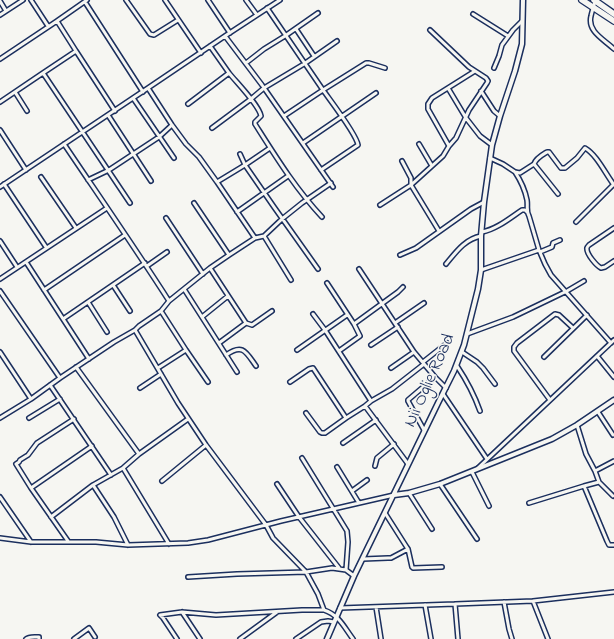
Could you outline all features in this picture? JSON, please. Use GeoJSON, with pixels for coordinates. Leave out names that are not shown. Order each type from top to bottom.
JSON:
{"type":"FeatureCollection","features":[{"type":"Feature","properties":{"kind":"highway"},"geometry":{"type":"LineString","coordinates":[[582,0],[614,21]]}},
{"type":"Feature","properties":{"kind":"highway"},"geometry":{"type":"LineString","coordinates":[[595,0],[614,14]]}},
{"type":"Feature","properties":{"kind":"street"},"geometry":{"type":"LineString","coordinates":[[0,15],[23,0]]}},
{"type":"Feature","properties":{"kind":"street"},"geometry":{"type":"LineString","coordinates":[[31,0],[48,26]]}},
{"type":"Feature","properties":{"kind":"street"},"geometry":{"type":"LineString","coordinates":[[126,0],[152,35],[178,20]]}},
{"type":"Feature","properties":{"kind":"street"},"geometry":{"type":"LineString","coordinates":[[165,0],[200,53]]}},
{"type":"Feature","properties":{"kind":"street"},"geometry":{"type":"LineString","coordinates":[[208,0],[230,33]]}},
{"type":"Feature","properties":{"kind":"street"},"geometry":{"type":"LineString","coordinates":[[246,0],[257,15]]}},
{"type":"Feature","properties":{"kind":"street"},"geometry":{"type":"LineString","coordinates":[[0,187],[280,0]]}},
{"type":"Feature","properties":{"kind":"street","name":"Nii Oglie Road"},"geometry":{"type":"LineString","coordinates":[[327,639],[384,512],[394,495],[424,430],[457,366],[462,352],[478,289],[481,270],[484,202],[492,145],[522,44],[523,0]]}},
{"type":"Feature","properties":{"kind":"street"},"geometry":{"type":"LineString","coordinates":[[595,0],[590,18],[590,24],[593,30],[614,49]]}},
{"type":"Feature","properties":{"kind":"street"},"geometry":{"type":"LineString","coordinates":[[0,59],[86,1],[143,92]]}},
{"type":"Feature","properties":{"kind":"street"},"geometry":{"type":"LineString","coordinates":[[0,2],[6,11]]}},
{"type":"Feature","properties":{"kind":"street"},"geometry":{"type":"LineString","coordinates":[[267,8],[357,140],[358,145],[321,170]]}},
{"type":"Feature","properties":{"kind":"street"},"geometry":{"type":"LineString","coordinates":[[246,63],[264,49],[318,14]]}},
{"type":"Feature","properties":{"kind":"street"},"geometry":{"type":"LineString","coordinates":[[473,14],[508,36]]}},
{"type":"Feature","properties":{"kind":"street"},"geometry":{"type":"LineString","coordinates":[[57,21],[115,111]]}},
{"type":"Feature","properties":{"kind":"street"},"geometry":{"type":"LineString","coordinates":[[494,68],[502,45],[513,30],[522,22]]}},
{"type":"Feature","properties":{"kind":"street"},"geometry":{"type":"LineString","coordinates":[[296,29],[314,56]]}},
{"type":"Feature","properties":{"kind":"street"},"geometry":{"type":"LineString","coordinates":[[380,205],[412,185],[443,156],[456,138],[469,110],[488,81],[486,78],[469,67],[430,30]]}},
{"type":"Feature","properties":{"kind":"street"},"geometry":{"type":"LineString","coordinates":[[225,36],[264,88],[333,187]]}},
{"type":"Feature","properties":{"kind":"street"},"geometry":{"type":"LineString","coordinates":[[212,128],[264,88],[304,64],[337,41]]}},
{"type":"Feature","properties":{"kind":"street"},"geometry":{"type":"LineString","coordinates":[[210,46],[261,114],[255,124],[288,176],[306,200],[322,217]]}},
{"type":"Feature","properties":{"kind":"street"},"geometry":{"type":"LineString","coordinates":[[0,102],[76,51]]}},
{"type":"Feature","properties":{"kind":"street"},"geometry":{"type":"LineString","coordinates":[[284,116],[322,90],[366,63],[385,68]]}},
{"type":"Feature","properties":{"kind":"street"},"geometry":{"type":"LineString","coordinates":[[449,146],[428,109],[428,104],[432,98],[475,71]]}},
{"type":"Feature","properties":{"kind":"street"},"geometry":{"type":"LineString","coordinates":[[43,73],[130,203]]}},
{"type":"Feature","properties":{"kind":"street"},"geometry":{"type":"LineString","coordinates":[[188,104],[229,73]]}},
{"type":"Feature","properties":{"kind":"street"},"geometry":{"type":"LineString","coordinates":[[148,88],[172,125],[186,144],[199,157],[255,238]]}},
{"type":"Feature","properties":{"kind":"street"},"geometry":{"type":"LineString","coordinates":[[448,88],[466,118],[480,136],[492,145]]}},
{"type":"Feature","properties":{"kind":"street"},"geometry":{"type":"LineString","coordinates":[[15,92],[27,111]]}},
{"type":"Feature","properties":{"kind":"street"},"geometry":{"type":"LineString","coordinates":[[481,92],[494,111],[500,116]]}},
{"type":"Feature","properties":{"kind":"street"},"geometry":{"type":"LineString","coordinates":[[303,143],[376,94]]}},
{"type":"Feature","properties":{"kind":"street"},"geometry":{"type":"LineString","coordinates":[[133,98],[174,158]]}},
{"type":"Feature","properties":{"kind":"street"},"geometry":{"type":"LineString","coordinates":[[108,115],[151,181]]}},
{"type":"Feature","properties":{"kind":"street"},"geometry":{"type":"LineString","coordinates":[[88,180],[109,170],[159,137],[172,125]]}},
{"type":"Feature","properties":{"kind":"street"},"geometry":{"type":"LineString","coordinates":[[0,130],[26,170]]}},
{"type":"Feature","properties":{"kind":"street"},"geometry":{"type":"LineString","coordinates":[[64,144],[146,264],[168,301]]}},
{"type":"Feature","properties":{"kind":"street"},"geometry":{"type":"LineString","coordinates":[[419,144],[432,166]]}},
{"type":"Feature","properties":{"kind":"street"},"geometry":{"type":"LineString","coordinates":[[217,182],[270,148]]}},
{"type":"Feature","properties":{"kind":"street"},"geometry":{"type":"LineString","coordinates":[[515,172],[520,173],[534,164],[538,158],[547,152],[561,168],[565,168],[586,148],[600,164],[614,184],[576,222]]}},
{"type":"Feature","properties":{"kind":"street"},"geometry":{"type":"LineString","coordinates":[[240,154],[245,165],[318,269]]}},
{"type":"Feature","properties":{"kind":"street"},"geometry":{"type":"LineString","coordinates":[[474,471],[613,341],[586,316],[552,275],[545,264],[527,212],[527,203],[523,187],[515,172],[490,158]]}},
{"type":"Feature","properties":{"kind":"street"},"geometry":{"type":"LineString","coordinates":[[402,161],[411,178],[412,185],[439,231]]}},
{"type":"Feature","properties":{"kind":"street"},"geometry":{"type":"LineString","coordinates":[[534,164],[558,194]]}},
{"type":"Feature","properties":{"kind":"street"},"geometry":{"type":"LineString","coordinates":[[237,212],[288,176]]}},
{"type":"Feature","properties":{"kind":"street"},"geometry":{"type":"LineString","coordinates":[[41,177],[76,228]]}},
{"type":"Feature","properties":{"kind":"street"},"geometry":{"type":"LineString","coordinates":[[0,418],[31,399],[76,367],[162,311],[168,301],[210,268],[255,238],[264,236],[306,200],[331,183]]}},
{"type":"Feature","properties":{"kind":"street"},"geometry":{"type":"LineString","coordinates":[[4,184],[46,247]]}},
{"type":"Feature","properties":{"kind":"street"},"geometry":{"type":"LineString","coordinates":[[400,255],[416,248],[471,209],[484,202]]}},
{"type":"Feature","properties":{"kind":"street"},"geometry":{"type":"LineString","coordinates":[[194,203],[229,255]]}},
{"type":"Feature","properties":{"kind":"street"},"geometry":{"type":"LineString","coordinates":[[0,279],[46,247],[107,208]]}},
{"type":"Feature","properties":{"kind":"street"},"geometry":{"type":"LineString","coordinates":[[446,264],[468,241],[497,226],[522,210],[527,212]]}},
{"type":"Feature","properties":{"kind":"street"},"geometry":{"type":"LineString","coordinates":[[166,218],[203,274]]}},
{"type":"Feature","properties":{"kind":"street"},"geometry":{"type":"LineString","coordinates":[[614,228],[589,245],[587,251],[597,266],[601,268],[614,261]]}},
{"type":"Feature","properties":{"kind":"street"},"geometry":{"type":"LineString","coordinates":[[44,290],[125,235]]}},
{"type":"Feature","properties":{"kind":"street"},"geometry":{"type":"LineString","coordinates":[[264,236],[291,280]]}},
{"type":"Feature","properties":{"kind":"street"},"geometry":{"type":"LineString","coordinates":[[481,270],[552,247],[553,243],[560,240]]}},
{"type":"Feature","properties":{"kind":"street"},"geometry":{"type":"LineString","coordinates":[[0,241],[17,267]]}},
{"type":"Feature","properties":{"kind":"street"},"geometry":{"type":"LineString","coordinates":[[63,318],[113,284],[167,252]]}},
{"type":"Feature","properties":{"kind":"street"},"geometry":{"type":"LineString","coordinates":[[26,262],[89,359]]}},
{"type":"Feature","properties":{"kind":"street"},"geometry":{"type":"LineString","coordinates":[[210,268],[246,323],[252,325],[272,311]]}},
{"type":"Feature","properties":{"kind":"street"},"geometry":{"type":"LineString","coordinates":[[359,269],[414,352],[446,388]]}},
{"type":"Feature","properties":{"kind":"street"},"geometry":{"type":"LineString","coordinates":[[467,334],[513,317],[567,292],[584,281]]}},
{"type":"Feature","properties":{"kind":"street"},"geometry":{"type":"LineString","coordinates":[[327,283],[354,324],[360,336],[339,352]]}},
{"type":"Feature","properties":{"kind":"street"},"geometry":{"type":"LineString","coordinates":[[113,284],[130,311]]}},
{"type":"Feature","properties":{"kind":"street"},"geometry":{"type":"LineString","coordinates":[[354,324],[403,287]]}},
{"type":"Feature","properties":{"kind":"street"},"geometry":{"type":"LineString","coordinates":[[184,289],[237,372]]}},
{"type":"Feature","properties":{"kind":"street"},"geometry":{"type":"LineString","coordinates":[[0,291],[60,378]]}},
{"type":"Feature","properties":{"kind":"street"},"geometry":{"type":"LineString","coordinates":[[202,317],[228,296]]}},
{"type":"Feature","properties":{"kind":"street"},"geometry":{"type":"LineString","coordinates":[[88,302],[107,332]]}},
{"type":"Feature","properties":{"kind":"street"},"geometry":{"type":"LineString","coordinates":[[395,323],[424,303]]}},
{"type":"Feature","properties":{"kind":"street"},"geometry":{"type":"LineString","coordinates":[[162,311],[208,382]]}},
{"type":"Feature","properties":{"kind":"street"},"geometry":{"type":"LineString","coordinates":[[313,314],[371,401]]}},
{"type":"Feature","properties":{"kind":"street"},"geometry":{"type":"LineString","coordinates":[[550,400],[514,351],[514,347],[555,314],[559,315],[573,328]]}},
{"type":"Feature","properties":{"kind":"street"},"geometry":{"type":"LineString","coordinates":[[297,350],[347,315]]}},
{"type":"Feature","properties":{"kind":"street"},"geometry":{"type":"LineString","coordinates":[[544,357],[586,316]]}},
{"type":"Feature","properties":{"kind":"street"},"geometry":{"type":"LineString","coordinates":[[219,343],[246,323]]}},
{"type":"Feature","properties":{"kind":"street"},"geometry":{"type":"LineString","coordinates":[[371,345],[398,327]]}},
{"type":"Feature","properties":{"kind":"street"},"geometry":{"type":"LineString","coordinates":[[135,330],[188,419],[206,445],[266,525],[273,538],[306,572],[318,594],[324,610]]}},
{"type":"Feature","properties":{"kind":"street"},"geometry":{"type":"LineString","coordinates":[[306,413],[320,432],[325,432],[371,401],[392,389],[447,343]]}},
{"type":"Feature","properties":{"kind":"street"},"geometry":{"type":"LineString","coordinates":[[226,355],[233,350],[240,349],[248,355],[256,366]]}},
{"type":"Feature","properties":{"kind":"street"},"geometry":{"type":"LineString","coordinates":[[158,368],[186,350]]}},
{"type":"Feature","properties":{"kind":"street"},"geometry":{"type":"LineString","coordinates":[[0,352],[31,399]]}},
{"type":"Feature","properties":{"kind":"street"},"geometry":{"type":"LineString","coordinates":[[391,368],[414,352]]}},
{"type":"Feature","properties":{"kind":"street"},"geometry":{"type":"LineString","coordinates":[[462,352],[477,362],[495,384]]}},
{"type":"Feature","properties":{"kind":"street"},"geometry":{"type":"LineString","coordinates":[[597,356],[614,377]]}},
{"type":"Feature","properties":{"kind":"street"},"geometry":{"type":"LineString","coordinates":[[457,366],[473,392],[480,411]]}},
{"type":"Feature","properties":{"kind":"street"},"geometry":{"type":"LineString","coordinates":[[76,367],[139,454]]}},
{"type":"Feature","properties":{"kind":"street"},"geometry":{"type":"LineString","coordinates":[[290,382],[309,369],[313,368],[346,418]]}},
{"type":"Feature","properties":{"kind":"street"},"geometry":{"type":"LineString","coordinates":[[140,388],[162,374]]}},
{"type":"Feature","properties":{"kind":"street"},"geometry":{"type":"LineString","coordinates":[[424,430],[408,400],[435,377]]}},
{"type":"Feature","properties":{"kind":"street"},"geometry":{"type":"LineString","coordinates":[[50,385],[111,474]]}},
{"type":"Feature","properties":{"kind":"street"},"geometry":{"type":"LineString","coordinates":[[443,394],[488,459]]}},
{"type":"Feature","properties":{"kind":"street"},"geometry":{"type":"LineString","coordinates":[[29,418],[60,399]]}},
{"type":"Feature","properties":{"kind":"street"},"geometry":{"type":"LineString","coordinates":[[0,538],[31,542],[68,541],[128,545],[188,543],[208,540],[440,484],[552,439],[577,426],[614,400]]}},
{"type":"Feature","properties":{"kind":"street"},"geometry":{"type":"LineString","coordinates":[[365,406],[408,464]]}},
{"type":"Feature","properties":{"kind":"street"},"geometry":{"type":"LineString","coordinates":[[598,412],[613,435]]}},
{"type":"Feature","properties":{"kind":"street"},"geometry":{"type":"LineString","coordinates":[[51,517],[93,485],[123,468],[139,454],[188,419]]}},
{"type":"Feature","properties":{"kind":"street"},"geometry":{"type":"LineString","coordinates":[[68,541],[16,464],[28,455],[37,443],[74,420]]}},
{"type":"Feature","properties":{"kind":"street"},"geometry":{"type":"LineString","coordinates":[[343,443],[376,420]]}},
{"type":"Feature","properties":{"kind":"street"},"geometry":{"type":"LineString","coordinates":[[577,426],[586,454],[599,482],[613,496]]}},
{"type":"Feature","properties":{"kind":"street"},"geometry":{"type":"LineString","coordinates":[[375,466],[377,458],[394,444]]}},
{"type":"Feature","properties":{"kind":"street"},"geometry":{"type":"LineString","coordinates":[[162,481],[206,445]]}},
{"type":"Feature","properties":{"kind":"street"},"geometry":{"type":"LineString","coordinates":[[31,488],[92,446]]}},
{"type":"Feature","properties":{"kind":"street"},"geometry":{"type":"LineString","coordinates":[[302,458],[347,531],[348,556],[346,570]]}},
{"type":"Feature","properties":{"kind":"street"},"geometry":{"type":"LineString","coordinates":[[594,471],[614,461]]}},
{"type":"Feature","properties":{"kind":"street"},"geometry":{"type":"LineString","coordinates":[[337,467],[359,503]]}},
{"type":"Feature","properties":{"kind":"street"},"geometry":{"type":"LineString","coordinates":[[123,468],[169,544]]}},
{"type":"Feature","properties":{"kind":"street"},"geometry":{"type":"LineString","coordinates":[[474,471],[490,506]]}},
{"type":"Feature","properties":{"kind":"street"},"geometry":{"type":"LineString","coordinates":[[352,491],[367,480]]}},
{"type":"Feature","properties":{"kind":"street"},"geometry":{"type":"LineString","coordinates":[[529,503],[599,482]]}},
{"type":"Feature","properties":{"kind":"street"},"geometry":{"type":"LineString","coordinates":[[277,484],[299,517],[339,568]]}},
{"type":"Feature","properties":{"kind":"street"},"geometry":{"type":"LineString","coordinates":[[440,484],[477,539]]}},
{"type":"Feature","properties":{"kind":"street"},"geometry":{"type":"LineString","coordinates":[[93,485],[114,517],[128,545]]}},
{"type":"Feature","properties":{"kind":"street"},"geometry":{"type":"LineString","coordinates":[[584,486],[607,541],[609,544],[614,545]]}},
{"type":"Feature","properties":{"kind":"street"},"geometry":{"type":"LineString","coordinates":[[409,492],[432,529]]}},
{"type":"Feature","properties":{"kind":"street"},"geometry":{"type":"LineString","coordinates":[[0,497],[31,542]]}},
{"type":"Feature","properties":{"kind":"street"},"geometry":{"type":"LineString","coordinates":[[384,512],[408,549],[413,568],[442,567]]}},
{"type":"Feature","properties":{"kind":"street"},"geometry":{"type":"LineString","coordinates":[[363,559],[391,558],[408,549]]}},
{"type":"Feature","properties":{"kind":"street"},"geometry":{"type":"LineString","coordinates":[[188,577],[306,572],[332,568],[346,570],[354,576]]}},
{"type":"Feature","properties":{"kind":"street"},"geometry":{"type":"LineString","coordinates":[[340,608],[504,602],[614,592]]}},
{"type":"Feature","properties":{"kind":"street"},"geometry":{"type":"LineString","coordinates":[[533,600],[548,639]]}},
{"type":"Feature","properties":{"kind":"street"},"geometry":{"type":"LineString","coordinates":[[504,602],[508,630],[512,639]]}},
{"type":"Feature","properties":{"kind":"street"},"geometry":{"type":"LineString","coordinates":[[455,604],[458,639]]}},
{"type":"Feature","properties":{"kind":"street"},"geometry":{"type":"LineString","coordinates":[[425,605],[431,639]]}},
{"type":"Feature","properties":{"kind":"street"},"geometry":{"type":"LineString","coordinates":[[376,607],[381,639]]}},
{"type":"Feature","properties":{"kind":"street"},"geometry":{"type":"LineString","coordinates":[[177,639],[160,615],[182,612],[216,614],[324,610],[337,617],[353,639]]}},
{"type":"Feature","properties":{"kind":"street"},"geometry":{"type":"LineString","coordinates":[[182,612],[200,639]]}},
{"type":"Feature","properties":{"kind":"street"},"geometry":{"type":"LineString","coordinates":[[240,639],[278,612]]}},
{"type":"Feature","properties":{"kind":"street"},"geometry":{"type":"LineString","coordinates":[[296,639],[321,622],[334,622]]}},
{"type":"Feature","properties":{"kind":"street"},"geometry":{"type":"LineString","coordinates":[[74,639],[90,628],[95,637]]}},
{"type":"Feature","properties":{"kind":"street"},"geometry":{"type":"LineString","coordinates":[[26,639],[36,637],[39,637],[39,639]]}}]}
